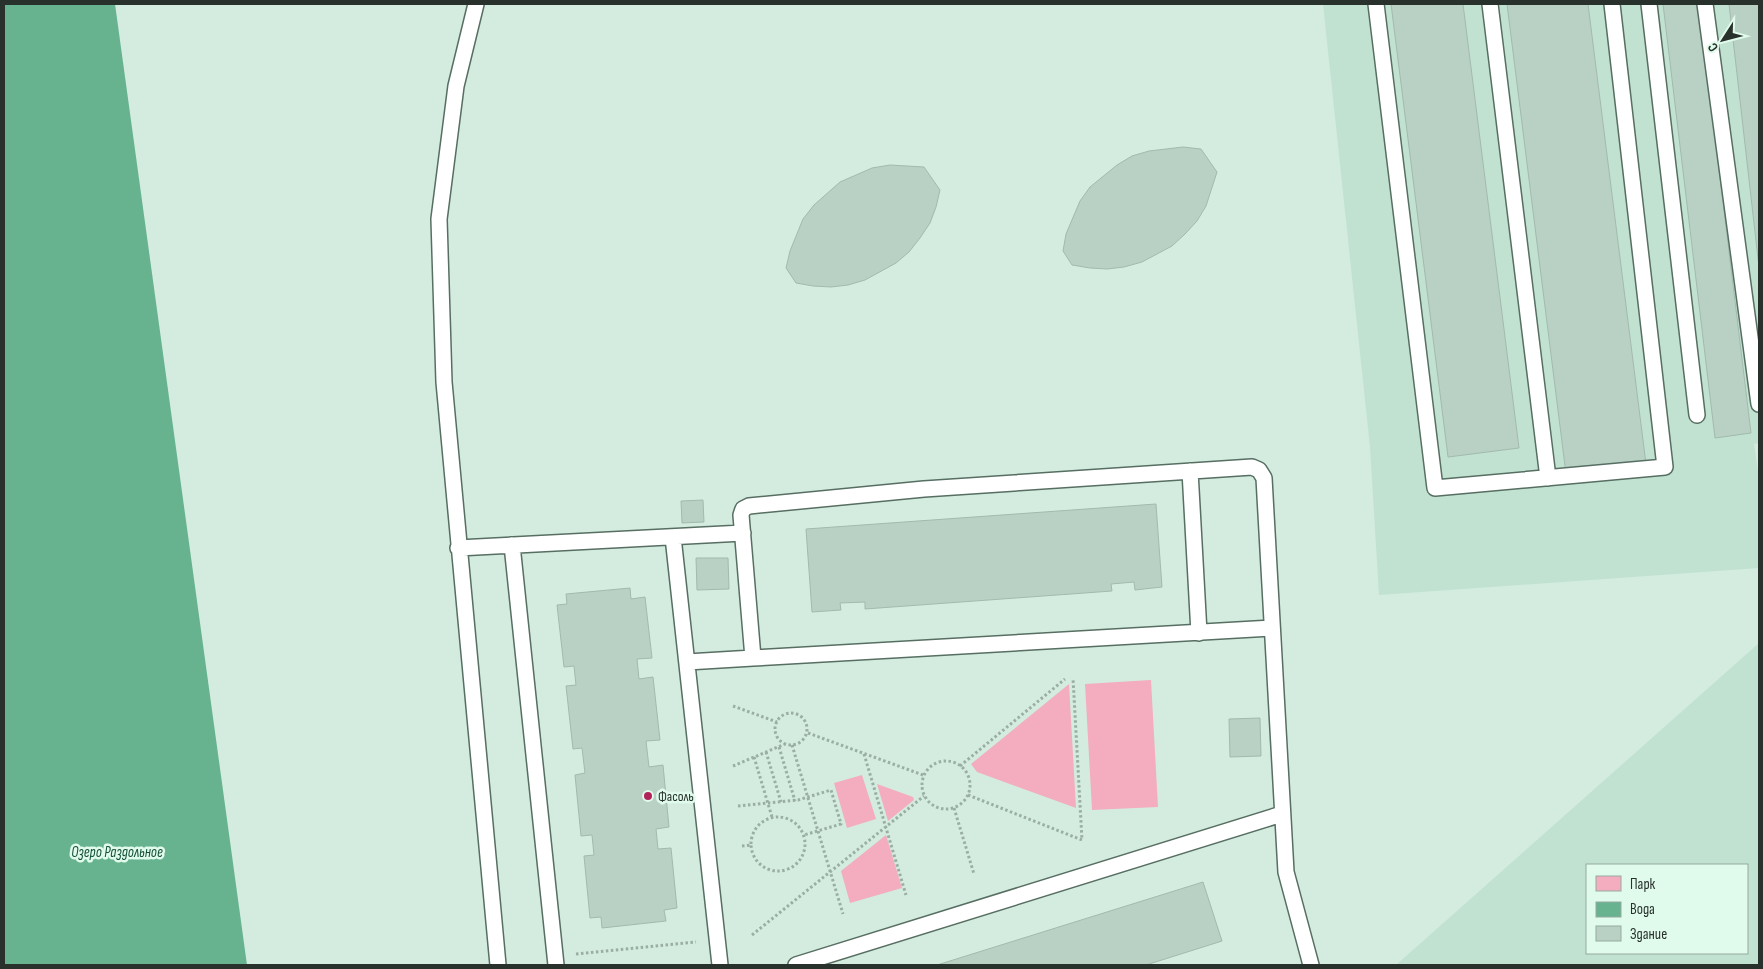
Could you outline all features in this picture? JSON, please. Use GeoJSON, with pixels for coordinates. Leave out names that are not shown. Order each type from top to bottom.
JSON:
{"type":"FeatureCollection","features":[{"type":"Feature","properties":{"kind":"lane"},"geometry":{"type":"LineString","coordinates":[[476,4],[456,86],[439,219],[444,382],[498,965]]}},
{"type":"Feature","properties":{"kind":"lane"},"geometry":{"type":"LineString","coordinates":[[1376,4],[1435,488],[1665,467],[1612,4]]}},
{"type":"Feature","properties":{"kind":"lane"},"geometry":{"type":"LineString","coordinates":[[1490,4],[1548,478]]}},
{"type":"Feature","properties":{"kind":"lane"},"geometry":{"type":"LineString","coordinates":[[1649,4],[1697,414]]}},
{"type":"Feature","properties":{"kind":"lane"},"geometry":{"type":"LineString","coordinates":[[1705,4],[1759,404]]}},
{"type":"Feature","properties":{"kind":"lane"},"geometry":{"type":"LineString","coordinates":[[753,658],[741,514],[743,509],[750,506],[924,489],[1252,467],[1259,470],[1264,478],[1286,872],[1311,965]]}},
{"type":"Feature","properties":{"kind":"lane"},"geometry":{"type":"LineString","coordinates":[[1190,472],[1199,632]]}},
{"type":"Feature","properties":{"kind":"lane"},"geometry":{"type":"LineString","coordinates":[[458,548],[743,533]]}},
{"type":"Feature","properties":{"kind":"lane"},"geometry":{"type":"LineString","coordinates":[[673,537],[720,965]]}},
{"type":"Feature","properties":{"kind":"lane"},"geometry":{"type":"LineString","coordinates":[[512,545],[556,961]]}},
{"type":"Feature","properties":{"kind":"lane"},"geometry":{"type":"LineString","coordinates":[[687,662],[1272,628]]}},
{"type":"Feature","properties":{"kind":"lane"},"geometry":{"type":"LineString","coordinates":[[796,965],[1282,814]]}},
{"type":"Feature","properties":{"kind":"path"},"geometry":{"type":"LineString","coordinates":[[968,794],[1082,840],[1073,678]]}},
{"type":"Feature","properties":{"kind":"path"},"geometry":{"type":"LineString","coordinates":[[960,766],[1065,679]]}},
{"type":"Feature","properties":{"kind":"path"},"geometry":{"type":"LineString","coordinates":[[732,706],[777,722]]}},
{"type":"Feature","properties":{"kind":"path"},"geometry":{"type":"LineString","coordinates":[[787,713],[795,713],[803,717],[808,733],[804,741],[796,746],[792,746],[780,742],[775,734],[775,726],[779,718],[787,713]]}},
{"type":"Feature","properties":{"kind":"path"},"geometry":{"type":"LineString","coordinates":[[808,733],[923,776]]}},
{"type":"Feature","properties":{"kind":"path"},"geometry":{"type":"LineString","coordinates":[[734,766],[785,744]]}},
{"type":"Feature","properties":{"kind":"path"},"geometry":{"type":"LineString","coordinates":[[792,746],[843,914]]}},
{"type":"Feature","properties":{"kind":"path"},"geometry":{"type":"LineString","coordinates":[[779,747],[795,801]]}},
{"type":"Feature","properties":{"kind":"path"},"geometry":{"type":"LineString","coordinates":[[766,752],[781,802]]}},
{"type":"Feature","properties":{"kind":"path"},"geometry":{"type":"LineString","coordinates":[[864,754],[906,895]]}},
{"type":"Feature","properties":{"kind":"path"},"geometry":{"type":"LineString","coordinates":[[754,757],[772,817]]}},
{"type":"Feature","properties":{"kind":"path"},"geometry":{"type":"LineString","coordinates":[[946,760],[955,762],[969,776],[968,794],[963,802],[954,808],[946,810],[936,808],[924,796],[921,785],[923,776],[936,762],[946,760]]}},
{"type":"Feature","properties":{"kind":"path"},"geometry":{"type":"LineString","coordinates":[[738,806],[795,801],[831,790],[841,824],[804,835]]}},
{"type":"Feature","properties":{"kind":"path"},"geometry":{"type":"LineString","coordinates":[[752,935],[924,796]]}},
{"type":"Feature","properties":{"kind":"path"},"geometry":{"type":"LineString","coordinates":[[954,808],[974,874]]}},
{"type":"Feature","properties":{"kind":"path"},"geometry":{"type":"LineString","coordinates":[[780,816],[791,819],[799,826],[804,835],[806,846],[803,856],[796,865],[787,870],[776,872],[766,869],[757,862],[752,852],[751,846],[754,831],[760,823],[772,817],[780,816]]}},
{"type":"Feature","properties":{"kind":"path"},"geometry":{"type":"LineString","coordinates":[[742,846],[751,846]]}},
{"type":"Feature","properties":{"kind":"path"},"geometry":{"type":"LineString","coordinates":[[556,961],[717,940]]}},
{"type":"Feature","properties":{"kind":"shaded area"},"geometry":{"type":"Polygon","coordinates":[[[1323,4],[1759,4],[1759,443],[1754,444],[1759,477],[1759,568],[1379,595],[1370,447],[1323,4]]]}},
{"type":"Feature","properties":{"kind":"shaded area"},"geometry":{"type":"Polygon","coordinates":[[[1759,643],[1759,965],[1396,965],[1759,643]]]}},
{"type":"Feature","properties":{"kind":"green space"},"geometry":{"type":"Polygon","coordinates":[[[1151,680],[1158,807],[1092,810],[1085,684],[1151,680]]]}},
{"type":"Feature","properties":{"kind":"green space"},"geometry":{"type":"Polygon","coordinates":[[[1069,684],[1076,808],[977,772],[971,764],[1069,684]]]}},
{"type":"Feature","properties":{"kind":"green space"},"geometry":{"type":"Polygon","coordinates":[[[862,775],[876,819],[847,828],[834,783],[862,775]]]}},
{"type":"Feature","properties":{"kind":"green space"},"geometry":{"type":"Polygon","coordinates":[[[877,784],[913,797],[914,800],[888,821],[877,784]]]}},
{"type":"Feature","properties":{"kind":"green space"},"geometry":{"type":"Polygon","coordinates":[[[886,835],[902,888],[850,903],[841,871],[886,835]]]}},
{"type":"Feature","properties":{"kind":"water","name":"Озеро Раздольное"},"geometry":{"type":"Polygon","coordinates":[[[4,4],[115,4],[247,965],[4,965],[4,4]]]}},
{"type":"Feature","properties":{"kind":"building"},"geometry":{"type":"Polygon","coordinates":[[[1391,4],[1463,4],[1519,448],[1448,457],[1391,4]]]}},
{"type":"Feature","properties":{"kind":"building"},"geometry":{"type":"Polygon","coordinates":[[[1507,4],[1588,4],[1646,464],[1566,474],[1507,4]]]}},
{"type":"Feature","properties":{"kind":"building"},"geometry":{"type":"Polygon","coordinates":[[[1663,4],[1699,4],[1751,433],[1715,438],[1663,4]]]}},
{"type":"Feature","properties":{"kind":"building"},"geometry":{"type":"Polygon","coordinates":[[[1729,4],[1759,4],[1759,267],[1729,4]]]}},
{"type":"Feature","properties":{"kind":"building"},"geometry":{"type":"Polygon","coordinates":[[[1183,147],[1201,149],[1217,172],[1206,206],[1197,221],[1185,234],[1172,246],[1142,262],[1124,267],[1107,269],[1072,265],[1063,251],[1066,234],[1080,201],[1090,187],[1117,165],[1132,156],[1149,151],[1183,147]]]}},
{"type":"Feature","properties":{"kind":"building"},"geometry":{"type":"Polygon","coordinates":[[[890,165],[924,167],[940,190],[930,223],[909,252],[896,263],[865,280],[848,285],[831,287],[796,283],[786,268],[790,251],[803,219],[814,205],[840,182],[872,168],[890,165]]]}},
{"type":"Feature","properties":{"kind":"building"},"geometry":{"type":"Polygon","coordinates":[[[703,500],[704,522],[682,523],[681,501],[703,500]]]}},
{"type":"Feature","properties":{"kind":"building"},"geometry":{"type":"Polygon","coordinates":[[[1156,504],[1162,587],[1135,590],[1134,582],[1111,584],[1112,591],[865,609],[865,602],[840,603],[841,610],[812,612],[806,529],[1156,504]]]}},
{"type":"Feature","properties":{"kind":"building"},"geometry":{"type":"Polygon","coordinates":[[[696,558],[728,558],[729,589],[697,590],[696,558]]]}},
{"type":"Feature","properties":{"kind":"building"},"geometry":{"type":"Polygon","coordinates":[[[630,588],[631,599],[645,597],[652,658],[637,659],[639,679],[653,677],[660,740],[646,741],[649,767],[663,765],[669,827],[656,829],[658,849],[671,848],[677,908],[664,910],[666,921],[602,928],[601,917],[590,918],[584,856],[594,855],[592,835],[581,836],[575,775],[585,773],[582,748],[573,749],[566,686],[576,685],[574,666],[564,667],[557,605],[567,604],[566,594],[630,588]]]}},
{"type":"Feature","properties":{"kind":"building"},"geometry":{"type":"Polygon","coordinates":[[[1260,718],[1261,756],[1230,757],[1229,719],[1260,718]]]}},
{"type":"Feature","properties":{"kind":"building"},"geometry":{"type":"Polygon","coordinates":[[[1203,882],[1222,941],[1146,965],[937,965],[1203,882]]]}},
{"type":"Feature","properties":{"kind":"place","name":"Фасоль"},"geometry":{"type":"Point","coordinates":[648,796]}}]}
